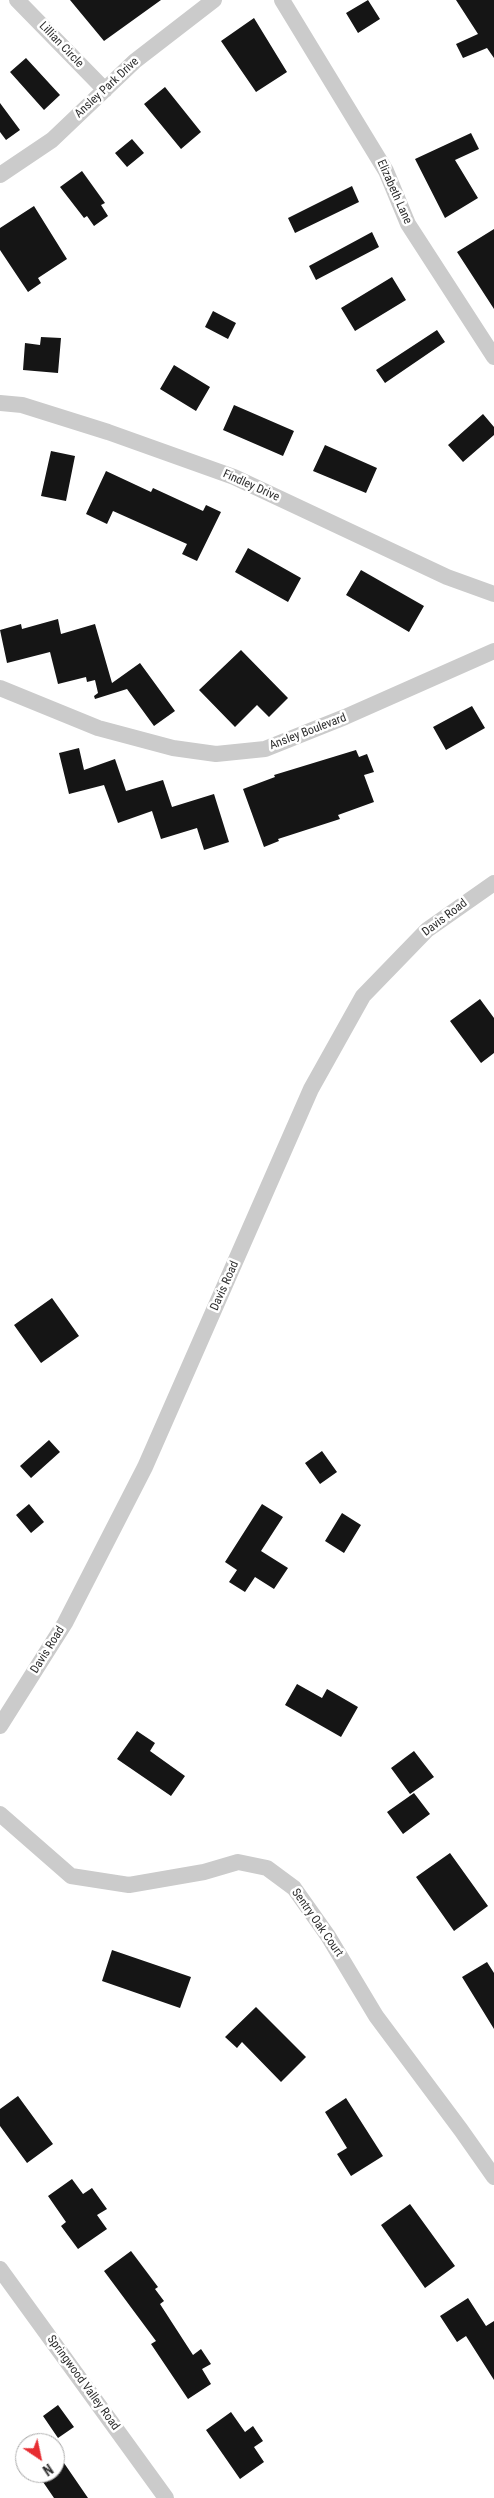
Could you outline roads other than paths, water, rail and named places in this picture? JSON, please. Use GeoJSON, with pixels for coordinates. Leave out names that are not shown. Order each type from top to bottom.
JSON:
{"type":"FeatureCollection","features":[{"type":"Feature","properties":{"kind":"street","name":"Lillian Circle"},"geometry":{"type":"LineString","coordinates":[[18,0],[105,90]]}},
{"type":"Feature","properties":{"kind":"street","name":"Ansley Park Drive"},"geometry":{"type":"LineString","coordinates":[[0,175],[52,140],[135,61],[214,0]]}},
{"type":"Feature","properties":{"kind":"street","name":"Elizabeth Lane"},"geometry":{"type":"LineString","coordinates":[[282,0],[386,171],[408,224],[494,357]]}},
{"type":"Feature","properties":{"kind":"street","name":"Findley Drive"},"geometry":{"type":"LineString","coordinates":[[0,404],[22,405],[108,432],[234,477],[447,577],[494,594]]}},
{"type":"Feature","properties":{"kind":"street","name":"Ansley Boulevard"},"geometry":{"type":"LineString","coordinates":[[0,688],[98,728],[173,748],[216,754],[265,749],[345,717],[494,651]]}},
{"type":"Feature","properties":{"kind":"street","name":"Davis Road"},"geometry":{"type":"LineString","coordinates":[[1,1722],[65,1623],[145,1467],[311,1089],[363,996],[427,930],[494,883]]}},
{"type":"Feature","properties":{"kind":"street","name":"Sentry Oak Court"},"geometry":{"type":"LineString","coordinates":[[0,1814],[71,1876],[130,1884],[204,1872],[238,1862],[267,1868],[294,1888],[328,1936],[376,2016],[494,2177]]}},
{"type":"Feature","properties":{"kind":"street","name":"Springwood Valley Road"},"geometry":{"type":"LineString","coordinates":[[0,2269],[166,2498]]}}]}
